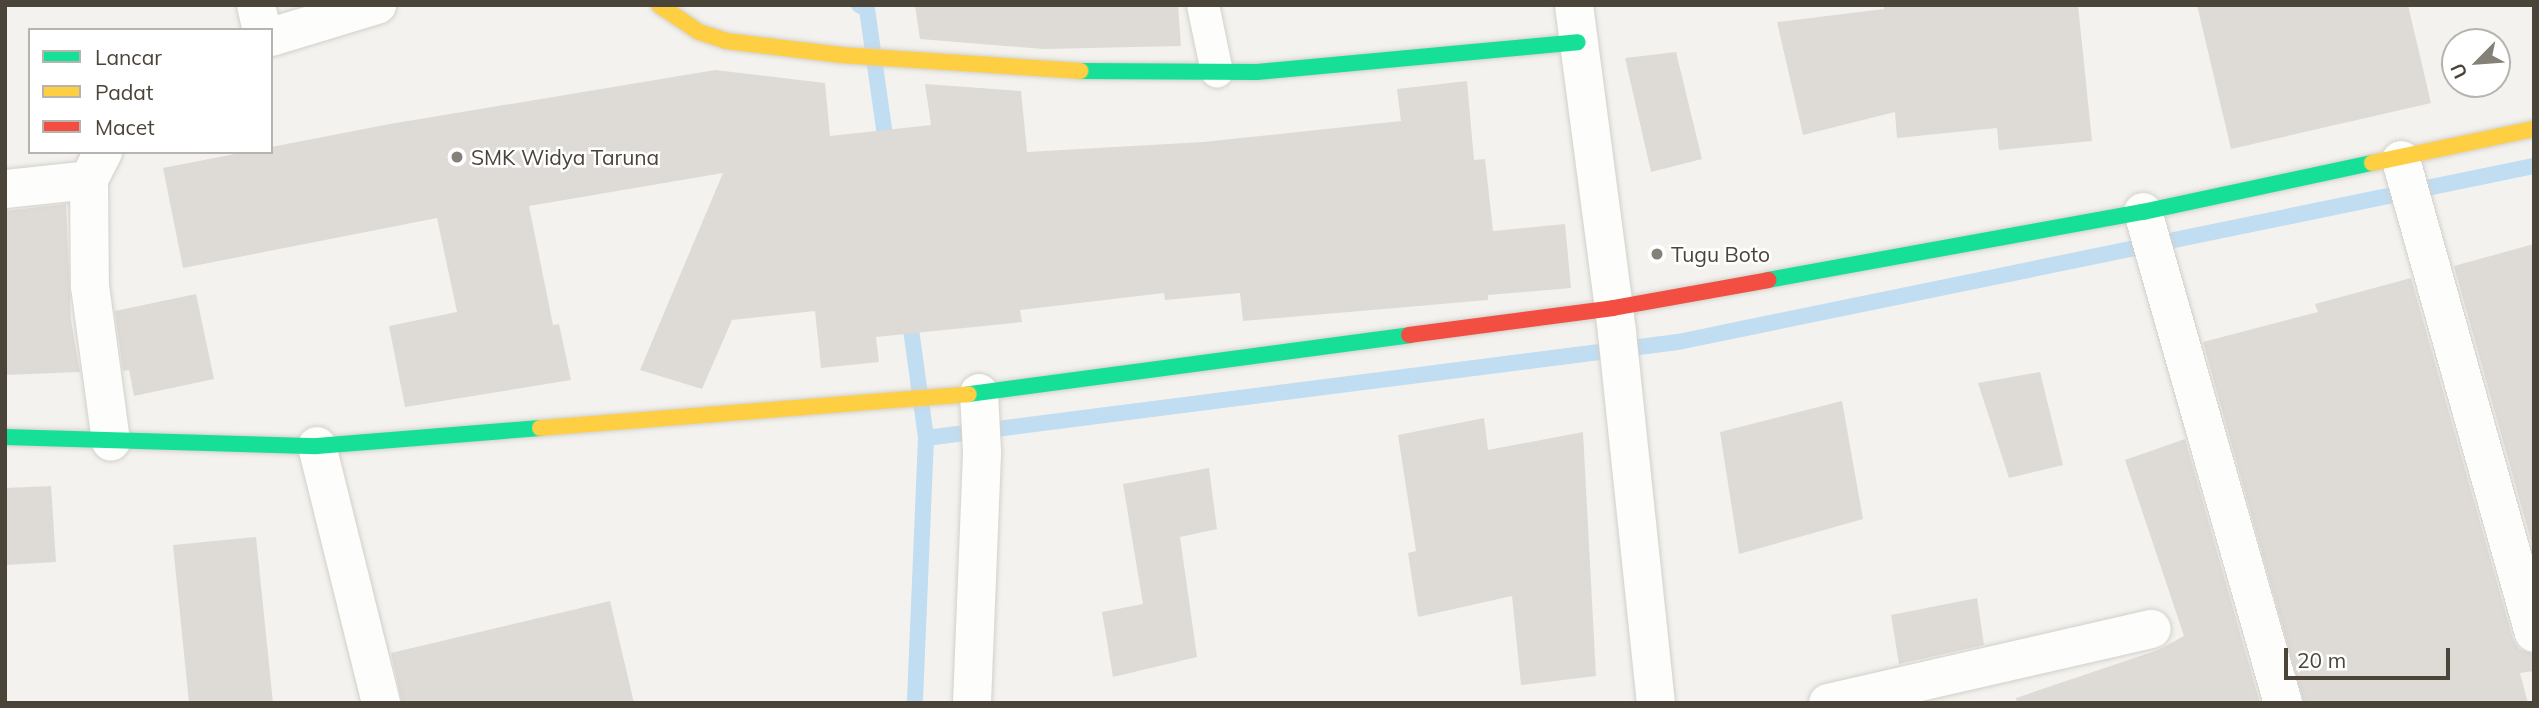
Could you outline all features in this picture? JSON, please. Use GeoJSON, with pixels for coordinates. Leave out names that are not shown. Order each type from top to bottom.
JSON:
{"type":"FeatureCollection","features":[{"type":"Feature","properties":{"kind":"main road"},"geometry":{"type":"LineString","coordinates":[[659,5],[699,32],[726,40],[841,55],[1043,72],[1217,72],[1576,24]]}},
{"type":"Feature","properties":{"kind":"main road"},"geometry":{"type":"LineString","coordinates":[[5,437],[317,446],[876,404],[976,414],[1615,321],[2148,235],[2408,182],[2508,135],[2534,129]]}},
{"type":"Feature","properties":{"kind":"street"},"geometry":{"type":"LineString","coordinates":[[256,5],[262,28]]}},
{"type":"Feature","properties":{"kind":"street"},"geometry":{"type":"LineString","coordinates":[[273,36],[377,5]]}},
{"type":"Feature","properties":{"kind":"street"},"geometry":{"type":"LineString","coordinates":[[1576,24],[1615,321],[1656,703]]}},
{"type":"Feature","properties":{"kind":"street"},"geometry":{"type":"LineString","coordinates":[[5,189],[96,166],[90,286],[111,442]]}},
{"type":"Feature","properties":{"kind":"street"},"geometry":{"type":"LineString","coordinates":[[2408,182],[2534,633]]}},
{"type":"Feature","properties":{"kind":"street"},"geometry":{"type":"LineString","coordinates":[[2148,235],[2283,703]]}},
{"type":"Feature","properties":{"kind":"street"},"geometry":{"type":"LineString","coordinates":[[972,703],[976,414]]}},
{"type":"Feature","properties":{"kind":"street"},"geometry":{"type":"LineString","coordinates":[[317,446],[381,703]]}},
{"type":"Feature","properties":{"kind":"street"},"geometry":{"type":"LineString","coordinates":[[1828,703],[2152,629]]}},
{"type":"Feature","properties":{"kind":"lane"},"geometry":{"type":"LineString","coordinates":[[1203,5],[1217,72]]}},
{"type":"Feature","properties":{"kind":"building"},"geometry":{"type":"Polygon","coordinates":[[[915,5],[1178,5],[1181,46],[1044,49],[920,39],[915,5]]]}},
{"type":"Feature","properties":{"kind":"building"},"geometry":{"type":"Polygon","coordinates":[[[1884,5],[2078,5],[2092,141],[1999,150],[1997,128],[1897,138],[1895,112],[1803,135],[1777,22],[1884,9],[1884,5]]]}},
{"type":"Feature","properties":{"kind":"building"},"geometry":{"type":"Polygon","coordinates":[[[2197,5],[2408,5],[2431,103],[2231,149],[2197,5]]]}},
{"type":"Feature","properties":{"kind":"building"},"geometry":{"type":"Polygon","coordinates":[[[1676,52],[1702,159],[1651,172],[1625,58],[1676,52]]]}},
{"type":"Feature","properties":{"kind":"building"},"geometry":{"type":"Polygon","coordinates":[[[715,70],[825,83],[830,136],[931,125],[925,84],[1021,91],[1027,152],[1203,142],[1401,121],[1397,89],[1467,81],[1474,160],[1485,159],[1493,231],[1565,224],[1571,288],[1488,295],[1488,300],[1243,321],[1240,293],[1165,300],[1164,293],[1020,310],[1022,322],[876,337],[879,362],[821,368],[815,311],[732,320],[702,389],[640,370],[723,173],[529,206],[553,325],[559,324],[571,380],[405,407],[389,326],[457,312],[437,218],[183,268],[163,168],[235,154],[273,154],[273,147],[390,124],[715,70]]]}},
{"type":"Feature","properties":{"kind":"building"},"geometry":{"type":"Polygon","coordinates":[[[66,204],[71,320],[80,372],[5,375],[5,211],[66,204]]]}},
{"type":"Feature","properties":{"kind":"building"},"geometry":{"type":"Polygon","coordinates":[[[2534,244],[2534,551],[2454,266],[2534,244]]]}},
{"type":"Feature","properties":{"kind":"building"},"geometry":{"type":"Polygon","coordinates":[[[2411,278],[2513,639],[2519,649],[2534,654],[2534,671],[2520,673],[2528,703],[2304,703],[2203,342],[2318,312],[2315,304],[2411,278]]]}},
{"type":"Feature","properties":{"kind":"building"},"geometry":{"type":"Polygon","coordinates":[[[196,294],[214,379],[134,396],[129,370],[123,371],[115,311],[196,294]]]}},
{"type":"Feature","properties":{"kind":"building"},"geometry":{"type":"Polygon","coordinates":[[[2040,372],[2063,465],[2009,478],[1978,383],[2040,372]]]}},
{"type":"Feature","properties":{"kind":"building"},"geometry":{"type":"Polygon","coordinates":[[[1842,401],[1863,519],[1739,554],[1720,432],[1842,401]]]}},
{"type":"Feature","properties":{"kind":"building"},"geometry":{"type":"Polygon","coordinates":[[[1484,418],[1488,450],[1583,432],[1596,676],[1521,685],[1512,596],[1418,617],[1408,553],[1416,551],[1398,435],[1484,418]]]}},
{"type":"Feature","properties":{"kind":"building"},"geometry":{"type":"Polygon","coordinates":[[[2185,439],[2260,703],[2017,703],[2016,698],[2158,650],[2184,636],[2125,460],[2185,439]]]}},
{"type":"Feature","properties":{"kind":"building"},"geometry":{"type":"Polygon","coordinates":[[[1209,468],[1217,529],[1180,537],[1197,657],[1113,677],[1102,612],[1143,604],[1123,484],[1209,468]]]}},
{"type":"Feature","properties":{"kind":"building"},"geometry":{"type":"Polygon","coordinates":[[[51,486],[56,562],[5,565],[5,488],[51,486]]]}},
{"type":"Feature","properties":{"kind":"building"},"geometry":{"type":"Polygon","coordinates":[[[256,537],[273,703],[189,703],[173,545],[256,537]]]}},
{"type":"Feature","properties":{"kind":"building"},"geometry":{"type":"Polygon","coordinates":[[[1977,598],[1984,645],[1899,664],[1891,615],[1977,598]]]}},
{"type":"Feature","properties":{"kind":"building"},"geometry":{"type":"Polygon","coordinates":[[[610,601],[634,703],[402,703],[391,653],[610,601]]]}},
{"type":"Feature","properties":{"kind":"waterway"},"geometry":{"type":"LineString","coordinates":[[859,5],[867,9],[887,150]]}},
{"type":"Feature","properties":{"kind":"waterway"},"geometry":{"type":"LineString","coordinates":[[926,438],[1678,342],[2534,166]]}},
{"type":"Feature","properties":{"kind":"waterway"},"geometry":{"type":"LineString","coordinates":[[909,315],[926,438],[915,703]]}},
{"type":"Feature","properties":{"kind":"traffic: fast"},"geometry":{"type":"LineString","coordinates":[[1080,71],[1257,72],[1578,42]]}},
{"type":"Feature","properties":{"kind":"traffic: fast"},"geometry":{"type":"LineString","coordinates":[[1768,280],[2143,212],[2372,163]]}},
{"type":"Feature","properties":{"kind":"traffic: fast"},"geometry":{"type":"LineString","coordinates":[[969,394],[1409,335]]}},
{"type":"Feature","properties":{"kind":"traffic: fast"},"geometry":{"type":"LineString","coordinates":[[5,437],[317,446],[540,428]]}},
{"type":"Feature","properties":{"kind":"traffic: slow"},"geometry":{"type":"LineString","coordinates":[[659,5],[699,32],[726,41],[841,55],[1080,71]]}},
{"type":"Feature","properties":{"kind":"traffic: slow"},"geometry":{"type":"LineString","coordinates":[[2372,163],[2534,129]]}},
{"type":"Feature","properties":{"kind":"traffic: slow"},"geometry":{"type":"LineString","coordinates":[[540,428],[969,394]]}},
{"type":"Feature","properties":{"kind":"traffic: jam"},"geometry":{"type":"LineString","coordinates":[[1409,335],[1613,308],[1768,280]]}},
{"type":"Feature","properties":{"kind":"place","name":"SMK Widya Taruna"},"geometry":{"type":"Point","coordinates":[457,157]}},
{"type":"Feature","properties":{"kind":"place","name":"Tugu Boto"},"geometry":{"type":"Point","coordinates":[1657,254]}}]}
